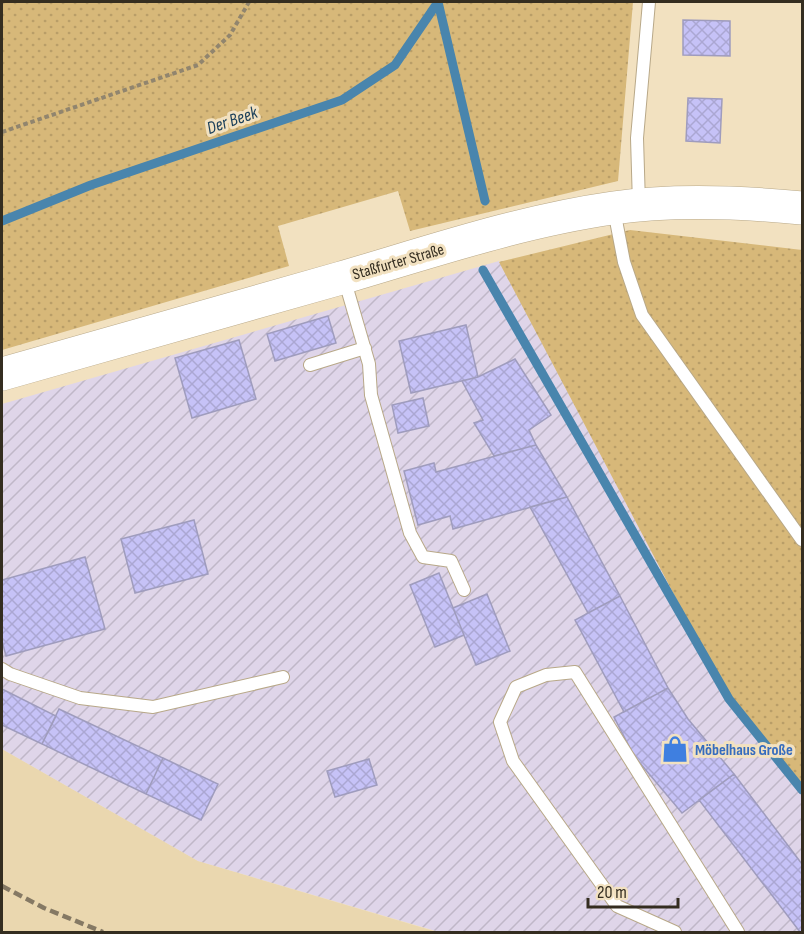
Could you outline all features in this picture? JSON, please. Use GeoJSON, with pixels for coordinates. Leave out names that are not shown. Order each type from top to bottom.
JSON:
{"type":"FeatureCollection","features":[{"type":"Feature","properties":{"kind":"main road","name":"Staßfurter Straße"},"geometry":{"type":"LineString","coordinates":[[2,374],[524,226],[626,206],[734,203],[802,208]]}},
{"type":"Feature","properties":{"kind":"lane"},"geometry":{"type":"LineString","coordinates":[[649,2],[637,138],[626,206],[624,262],[642,315],[802,540]]}},
{"type":"Feature","properties":{"kind":"lane"},"geometry":{"type":"LineString","coordinates":[[344,277],[369,364],[371,395],[410,533],[423,557],[451,561],[464,590]]}},
{"type":"Feature","properties":{"kind":"lane"},"geometry":{"type":"LineString","coordinates":[[310,365],[364,348]]}},
{"type":"Feature","properties":{"kind":"lane"},"geometry":{"type":"LineString","coordinates":[[2,669],[10,674],[80,698],[153,707],[283,677]]}},
{"type":"Feature","properties":{"kind":"lane"},"geometry":{"type":"LineString","coordinates":[[675,933],[617,906],[513,761],[500,722],[516,687],[546,675],[575,672],[738,933]]}},
{"type":"Feature","properties":{"kind":"path"},"geometry":{"type":"LineString","coordinates":[[2,132],[198,65],[230,35],[249,2]]}},
{"type":"Feature","properties":{"kind":"shaded area"},"geometry":{"type":"Polygon","coordinates":[[[2,2],[633,2],[618,181],[410,231],[398,191],[278,226],[289,266],[2,350],[2,2]]]}},
{"type":"Feature","properties":{"kind":"shaded area"},"geometry":{"type":"Polygon","coordinates":[[[630,230],[802,250],[802,790],[729,699],[499,262],[630,230]]]}},
{"type":"Feature","properties":{"kind":"shaded area"},"geometry":{"type":"Polygon","coordinates":[[[499,261],[729,699],[802,790],[802,932],[439,932],[198,861],[2,749],[2,404],[499,261]]]}},
{"type":"Feature","properties":{"kind":"shaded area"},"geometry":{"type":"Polygon","coordinates":[[[2,749],[198,861],[437,932],[2,932],[2,749]]]}},
{"type":"Feature","properties":{"kind":"building"},"geometry":{"type":"Polygon","coordinates":[[[683,20],[730,21],[730,56],[683,55],[683,20]]]}},
{"type":"Feature","properties":{"kind":"building"},"geometry":{"type":"Polygon","coordinates":[[[688,98],[722,99],[720,143],[686,141],[688,98]]]}},
{"type":"Feature","properties":{"kind":"building"},"geometry":{"type":"Polygon","coordinates":[[[328,316],[336,343],[275,361],[267,334],[328,316]]]}},
{"type":"Feature","properties":{"kind":"building"},"geometry":{"type":"Polygon","coordinates":[[[466,325],[478,377],[411,393],[399,341],[466,325]]]}},
{"type":"Feature","properties":{"kind":"building"},"geometry":{"type":"Polygon","coordinates":[[[239,340],[256,399],[192,418],[175,358],[239,340]]]}},
{"type":"Feature","properties":{"kind":"building"},"geometry":{"type":"Polygon","coordinates":[[[515,359],[551,415],[529,430],[536,445],[494,456],[474,423],[483,420],[462,381],[478,377],[515,359]]]}},
{"type":"Feature","properties":{"kind":"building"},"geometry":{"type":"Polygon","coordinates":[[[423,398],[429,426],[398,433],[392,405],[423,398]]]}},
{"type":"Feature","properties":{"kind":"building"},"geometry":{"type":"Polygon","coordinates":[[[536,445],[567,497],[453,529],[450,516],[418,525],[404,471],[434,463],[436,472],[536,445]]]}},
{"type":"Feature","properties":{"kind":"building"},"geometry":{"type":"Polygon","coordinates":[[[567,497],[620,596],[588,613],[530,507],[567,497]]]}},
{"type":"Feature","properties":{"kind":"building"},"geometry":{"type":"Polygon","coordinates":[[[194,520],[208,574],[135,593],[121,539],[194,520]]]}},
{"type":"Feature","properties":{"kind":"building"},"geometry":{"type":"Polygon","coordinates":[[[85,557],[105,629],[6,656],[2,641],[2,580],[85,557]]]}},
{"type":"Feature","properties":{"kind":"building"},"geometry":{"type":"Polygon","coordinates":[[[439,573],[464,635],[435,647],[410,585],[439,573]]]}},
{"type":"Feature","properties":{"kind":"building"},"geometry":{"type":"Polygon","coordinates":[[[487,594],[510,651],[476,665],[453,608],[487,594]]]}},
{"type":"Feature","properties":{"kind":"building"},"geometry":{"type":"Polygon","coordinates":[[[620,596],[668,688],[624,712],[575,620],[620,596]]]}},
{"type":"Feature","properties":{"kind":"building"},"geometry":{"type":"Polygon","coordinates":[[[668,688],[688,719],[734,774],[682,813],[634,756],[614,717],[668,688]]]}},
{"type":"Feature","properties":{"kind":"building"},"geometry":{"type":"Polygon","coordinates":[[[2,689],[56,716],[42,744],[2,725],[2,689]]]}},
{"type":"Feature","properties":{"kind":"building"},"geometry":{"type":"Polygon","coordinates":[[[59,709],[163,758],[146,794],[42,744],[59,709]]]}},
{"type":"Feature","properties":{"kind":"building"},"geometry":{"type":"Polygon","coordinates":[[[163,758],[218,784],[201,820],[146,794],[163,758]]]}},
{"type":"Feature","properties":{"kind":"building"},"geometry":{"type":"Polygon","coordinates":[[[369,759],[377,785],[335,797],[327,771],[369,759]]]}},
{"type":"Feature","properties":{"kind":"building"},"geometry":{"type":"Polygon","coordinates":[[[734,774],[802,864],[802,932],[699,800],[734,774]]]}},
{"type":"Feature","properties":{"kind":"waterway"},"geometry":{"type":"LineString","coordinates":[[438,2],[485,201]]}},
{"type":"Feature","properties":{"kind":"waterway","name":"Der Beek"},"geometry":{"type":"LineString","coordinates":[[2,221],[91,185],[342,100],[395,65],[438,2]]}},
{"type":"Feature","properties":{"kind":"waterway"},"geometry":{"type":"LineString","coordinates":[[483,270],[729,699],[802,790]]}},
{"type":"Feature","properties":{"kind":"railway"},"geometry":{"type":"LineString","coordinates":[[2,886],[44,908],[103,932]]}},
{"type":"Feature","properties":{"kind":"place","name":"Möbelhaus Große"},"geometry":{"type":"Point","coordinates":[675,749]}}]}
